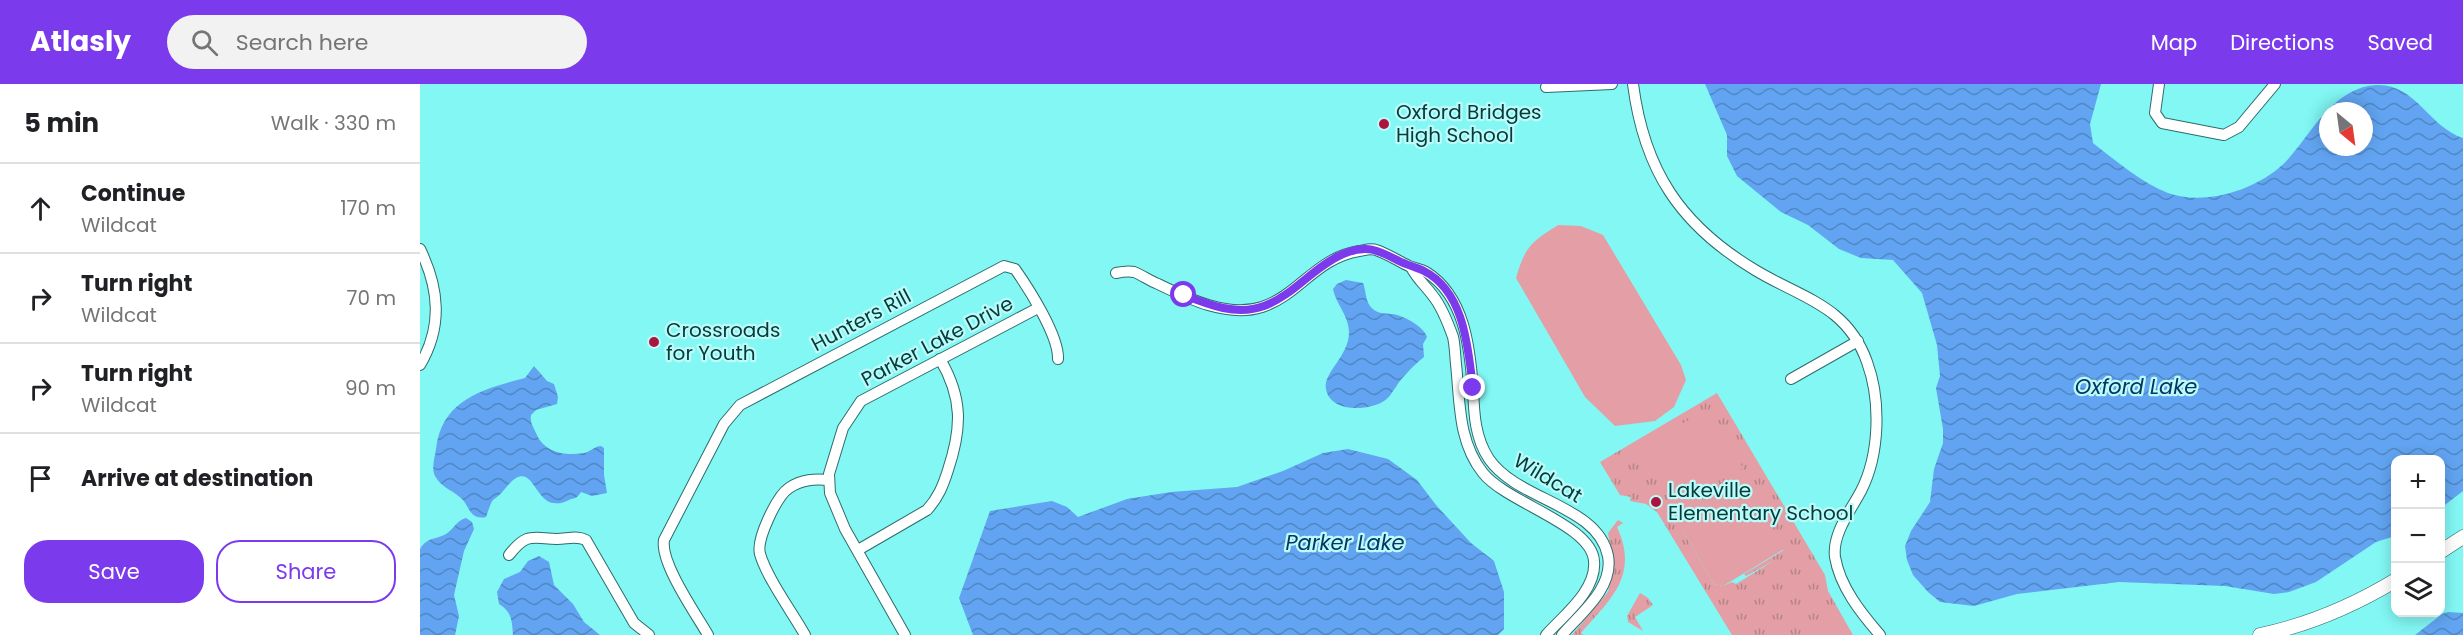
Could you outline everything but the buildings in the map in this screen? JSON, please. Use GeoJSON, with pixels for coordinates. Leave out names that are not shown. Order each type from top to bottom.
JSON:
{"type":"FeatureCollection","features":[{"type":"Feature","properties":{"kind":"main road"},"geometry":{"type":"LineString","coordinates":[[2445,549],[2463,537]]}},
{"type":"Feature","properties":{"kind":"main road"},"geometry":{"type":"LineString","coordinates":[[2260,635],[2321,617],[2361,600],[2391,583]]}},
{"type":"Feature","properties":{"kind":"street"},"geometry":{"type":"LineString","coordinates":[[1546,87],[1612,84]]}},
{"type":"Feature","properties":{"kind":"street"},"geometry":{"type":"LineString","coordinates":[[1633,84],[1637,117],[1646,146],[1668,192],[1698,229],[1755,270],[1830,309],[1846,323],[1858,341],[1872,379],[1876,406],[1875,441],[1863,488],[1838,534],[1835,556],[1852,598],[1881,635]]}},
{"type":"Feature","properties":{"kind":"street"},"geometry":{"type":"LineString","coordinates":[[2159,84],[2155,113],[2162,123],[2224,135],[2239,127],[2276,84]]}},
{"type":"Feature","properties":{"kind":"street","name":"Wildcat"},"geometry":{"type":"LineString","coordinates":[[1116,273],[1132,272],[1204,304],[1227,309],[1251,309],[1263,307],[1278,299],[1319,267],[1345,253],[1374,248],[1425,272],[1444,287],[1457,309],[1467,335],[1474,414],[1481,445],[1501,473],[1514,483],[1594,528],[1606,548],[1609,558],[1608,575],[1598,595],[1562,635]]}},
{"type":"Feature","properties":{"kind":"street"},"geometry":{"type":"LineString","coordinates":[[420,249],[432,277],[437,305],[436,318],[425,342],[420,365]]}},
{"type":"Feature","properties":{"kind":"street","name":"Hunters Rill"},"geometry":{"type":"LineString","coordinates":[[708,635],[662,548],[664,540],[731,414],[747,401],[1004,266],[1015,269],[1054,335],[1059,350],[1058,359]]}},
{"type":"Feature","properties":{"kind":"street","name":"Wildcat"},"geometry":{"type":"LineString","coordinates":[[1411,267],[1418,281],[1438,305],[1453,338],[1460,416],[1468,450],[1473,459],[1491,483],[1506,494],[1576,532],[1584,539],[1594,528]]}},
{"type":"Feature","properties":{"kind":"street","name":"Parker Lake Drive"},"geometry":{"type":"LineString","coordinates":[[905,635],[835,509],[830,480],[843,428],[861,401],[1038,308]]}},
{"type":"Feature","properties":{"kind":"street"},"geometry":{"type":"LineString","coordinates":[[1791,379],[1858,341]]}},
{"type":"Feature","properties":{"kind":"street"},"geometry":{"type":"LineString","coordinates":[[858,550],[927,510],[944,485],[958,439],[958,417],[957,400],[950,377],[940,359]]}},
{"type":"Feature","properties":{"kind":"street"},"geometry":{"type":"LineString","coordinates":[[805,635],[765,566],[759,545],[764,530],[785,492],[798,483],[812,479],[830,480]]}},
{"type":"Feature","properties":{"kind":"street"},"geometry":{"type":"LineString","coordinates":[[509,555],[517,545],[531,537],[586,540],[634,622],[649,635]]}},
{"type":"Feature","properties":{"kind":"street"},"geometry":{"type":"LineString","coordinates":[[1546,635],[1587,589],[1594,572],[1590,545],[1584,539]]}},
{"type":"Feature","properties":{"kind":"green space"},"geometry":{"type":"Polygon","coordinates":[[[1558,225],[1581,226],[1603,235],[1681,365],[1686,380],[1674,407],[1655,421],[1615,426],[1585,397],[1516,278],[1530,246],[1558,225]]]}},
{"type":"Feature","properties":{"kind":"green space"},"geometry":{"type":"Polygon","coordinates":[[[1717,393],[1825,575],[1828,591],[1853,635],[1732,635],[1657,512],[1646,504],[1630,501],[1631,497],[1620,495],[1600,462],[1717,393]],[[1682,530],[1714,584],[1723,586],[1732,582],[1736,584],[1775,560],[1746,576],[1744,574],[1784,550],[1682,530]]]}},
{"type":"Feature","properties":{"kind":"green space"},"geometry":{"type":"Polygon","coordinates":[[[1702,412],[1711,414],[1743,468],[1712,483],[1686,486],[1663,475],[1641,448],[1702,412]]]}},
{"type":"Feature","properties":{"kind":"green space"},"geometry":{"type":"Polygon","coordinates":[[[1739,511],[1754,517],[1765,525],[1784,549],[1723,586],[1714,584],[1682,530],[1709,517],[1739,511]]]}},
{"type":"Feature","properties":{"kind":"green space"},"geometry":{"type":"Polygon","coordinates":[[[1618,520],[1623,523],[1617,527],[1625,559],[1619,585],[1612,597],[1581,633],[1583,635],[1572,635],[1608,592],[1614,567],[1608,533],[1618,520]]]}},
{"type":"Feature","properties":{"kind":"green space"},"geometry":{"type":"Polygon","coordinates":[[[1640,593],[1653,605],[1635,617],[1643,631],[1628,622],[1627,616],[1640,593]]]}},
{"type":"Feature","properties":{"kind":"green space"},"geometry":{"type":"Polygon","coordinates":[[[1830,618],[1841,635],[1806,635],[1806,627],[1817,620],[1830,618]]]}},
{"type":"Feature","properties":{"kind":"water","name":"Oxford Lake"},"geometry":{"type":"Polygon","coordinates":[[[1705,84],[2101,84],[2090,124],[2093,143],[2129,171],[2158,189],[2183,197],[2199,198],[2233,192],[2249,186],[2278,169],[2319,120],[2319,156],[2373,156],[2373,102],[2337,102],[2348,93],[2377,85],[2402,91],[2451,133],[2463,138],[2463,491],[2445,505],[2445,455],[2391,455],[2391,537],[2376,542],[2316,582],[2289,592],[2274,594],[2225,586],[2119,582],[2017,594],[1974,606],[1940,602],[1913,575],[1905,546],[1911,531],[1930,502],[1934,469],[1943,443],[1936,388],[1940,376],[1937,345],[1922,293],[1893,260],[1861,258],[1839,249],[1808,225],[1781,212],[1737,176],[1727,156],[1727,135],[1705,84]]]}},
{"type":"Feature","properties":{"kind":"water"},"geometry":{"type":"Polygon","coordinates":[[[1346,280],[1363,283],[1368,303],[1375,310],[1407,319],[1422,329],[1427,337],[1423,344],[1424,357],[1405,375],[1386,399],[1369,407],[1342,406],[1329,397],[1326,389],[1328,376],[1341,357],[1348,341],[1347,321],[1333,289],[1337,284],[1346,280]]]}},
{"type":"Feature","properties":{"kind":"water"},"geometry":{"type":"Polygon","coordinates":[[[534,366],[547,381],[554,384],[558,397],[557,404],[536,410],[531,415],[532,424],[540,440],[556,452],[570,454],[584,453],[599,446],[604,448],[607,493],[592,496],[581,492],[575,498],[554,503],[547,501],[532,482],[521,476],[513,480],[493,500],[486,517],[477,517],[463,500],[441,484],[435,476],[433,470],[440,432],[456,407],[467,399],[480,392],[525,378],[534,366]]]}},
{"type":"Feature","properties":{"kind":"water","name":"Parker Lake"},"geometry":{"type":"Polygon","coordinates":[[[1348,449],[1388,459],[1417,480],[1436,505],[1471,543],[1494,561],[1504,592],[1504,629],[1498,635],[973,635],[959,598],[990,511],[1052,501],[1067,507],[1078,517],[1127,499],[1171,492],[1237,487],[1283,471],[1323,453],[1348,449]]]}},
{"type":"Feature","properties":{"kind":"water"},"geometry":{"type":"Polygon","coordinates":[[[466,518],[472,522],[474,529],[464,551],[454,595],[459,616],[455,635],[420,635],[420,549],[425,542],[446,534],[466,518]]]}},
{"type":"Feature","properties":{"kind":"water"},"geometry":{"type":"Polygon","coordinates":[[[539,556],[549,562],[554,585],[573,604],[584,622],[600,635],[513,635],[510,617],[507,610],[499,604],[497,592],[504,579],[520,572],[528,561],[539,556]]]}},
{"type":"Feature","properties":{"kind":"water"},"geometry":{"type":"Polygon","coordinates":[[[2445,613],[2463,613],[2463,635],[2415,635],[2438,617],[2445,617],[2445,613]]]}},
{"type":"Feature","properties":{"kind":"place","name":"Oxford Bridges High School"},"geometry":{"type":"Point","coordinates":[1384,124]}},
{"type":"Feature","properties":{"kind":"place","name":"Crossroads for Youth"},"geometry":{"type":"Point","coordinates":[654,342]}},
{"type":"Feature","properties":{"kind":"place","name":"Lakeville Elementary School"},"geometry":{"type":"Point","coordinates":[1656,502]}},
{"type":"Feature","properties":{"kind":"route"},"geometry":{"type":"LineString","coordinates":[[1184,295],[1204,304],[1227,309],[1263,307],[1295,288],[1319,267],[1345,253],[1374,248],[1425,272],[1444,287],[1457,309],[1467,335],[1473,388]]}}]}
